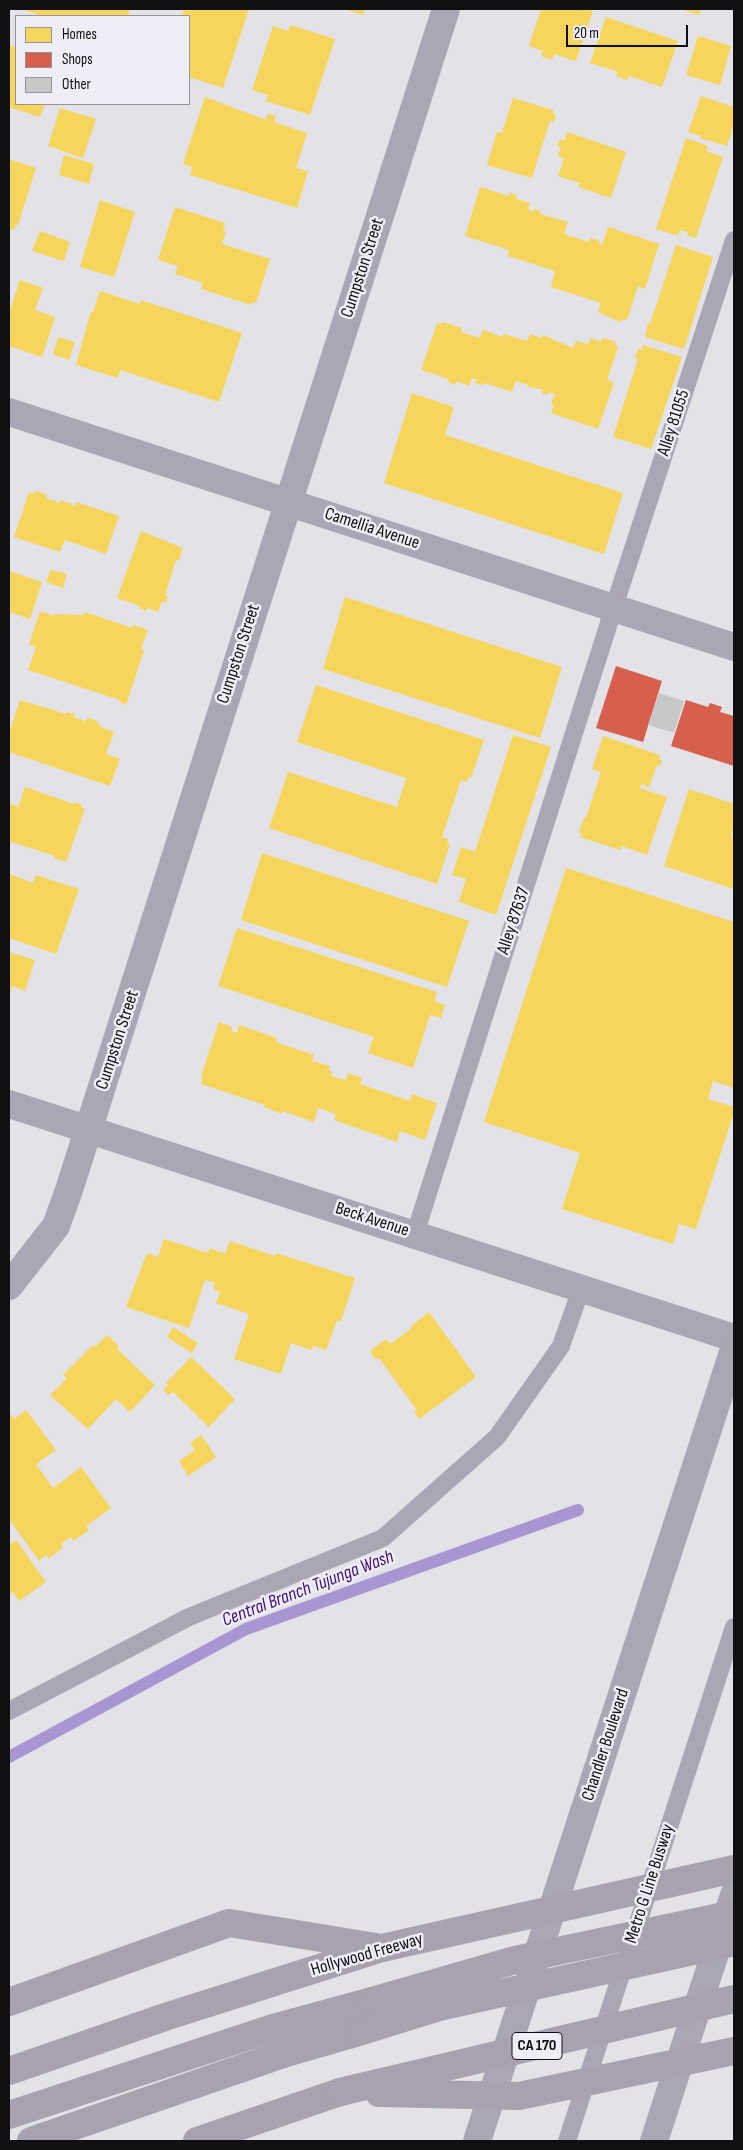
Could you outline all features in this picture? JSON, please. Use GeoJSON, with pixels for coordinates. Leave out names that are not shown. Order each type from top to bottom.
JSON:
{"type":"FeatureCollection","features":[{"type":"Feature","properties":{"kind":"highway","name":"Hollywood Freeway"},"geometry":{"type":"LineString","coordinates":[[9,2071],[168,2016],[382,1948],[734,1869]]}},
{"type":"Feature","properties":{"kind":"highway"},"geometry":{"type":"LineString","coordinates":[[9,2115],[273,2028],[515,1960],[734,1914]]}},
{"type":"Feature","properties":{"kind":"highway"},"geometry":{"type":"LineString","coordinates":[[9,2002],[229,1924],[382,1948]]}},
{"type":"Feature","properties":{"kind":"highway"},"geometry":{"type":"LineString","coordinates":[[31,2141],[286,2053],[443,2006],[734,1942]]}},
{"type":"Feature","properties":{"kind":"highway","name":"CA 170"},"geometry":{"type":"LineString","coordinates":[[197,2141],[340,2092],[734,1999]]}},
{"type":"Feature","properties":{"kind":"highway"},"geometry":{"type":"LineString","coordinates":[[340,2092],[519,2096],[734,2052]]}},
{"type":"Feature","properties":{"kind":"street","name":"Cumpston Street"},"geometry":{"type":"LineString","coordinates":[[9,1286],[56,1226],[89,1130],[446,9]]}},
{"type":"Feature","properties":{"kind":"street","name":"Camellia Avenue"},"geometry":{"type":"LineString","coordinates":[[9,412],[734,647]]}},
{"type":"Feature","properties":{"kind":"street","name":"Beck Avenue"},"geometry":{"type":"LineString","coordinates":[[9,1104],[734,1338]]}},
{"type":"Feature","properties":{"kind":"street","name":"Chandler Boulevard"},"geometry":{"type":"LineString","coordinates":[[477,2141],[734,1349]]}},
{"type":"Feature","properties":{"kind":"street"},"geometry":{"type":"LineString","coordinates":[[654,2141],[734,1895]]}},
{"type":"Feature","properties":{"kind":"lane","name":"Alley 81055"},"geometry":{"type":"LineString","coordinates":[[614,608],[734,240]]}},
{"type":"Feature","properties":{"kind":"lane","name":"Alley 87637"},"geometry":{"type":"LineString","coordinates":[[415,1234],[614,608]]}},
{"type":"Feature","properties":{"kind":"lane"},"geometry":{"type":"LineString","coordinates":[[9,1711],[189,1617],[383,1538],[497,1437],[562,1346],[581,1289]]}},
{"type":"Feature","properties":{"kind":"lane","name":"Metro G Line Busway"},"geometry":{"type":"LineString","coordinates":[[567,2141],[734,1627]]}},
{"type":"Feature","properties":{"kind":"building: Homes"},"geometry":{"type":"Polygon","coordinates":[[[21,9],[130,9],[128,15],[39,15],[21,9]]]}},
{"type":"Feature","properties":{"kind":"building: Homes"},"geometry":{"type":"Polygon","coordinates":[[[184,9],[249,9],[223,88],[190,77],[190,15],[182,15],[184,9]]]}},
{"type":"Feature","properties":{"kind":"building: Homes"},"geometry":{"type":"Polygon","coordinates":[[[344,9],[365,9],[363,15],[344,9]]]}},
{"type":"Feature","properties":{"kind":"building: Homes"},"geometry":{"type":"Polygon","coordinates":[[[541,9],[587,9],[593,11],[576,61],[554,54],[552,60],[541,56],[543,51],[529,46],[541,9]]]}},
{"type":"Feature","properties":{"kind":"building: Homes"},"geometry":{"type":"Polygon","coordinates":[[[681,9],[701,9],[699,15],[681,9]]]}},
{"type":"Feature","properties":{"kind":"building: Homes"},"geometry":{"type":"Polygon","coordinates":[[[606,17],[678,41],[662,87],[629,76],[627,80],[616,76],[618,72],[590,63],[606,17]]]}},
{"type":"Feature","properties":{"kind":"building: Homes"},"geometry":{"type":"Polygon","coordinates":[[[290,25],[335,39],[310,115],[266,101],[268,95],[252,90],[273,26],[288,31],[290,25]]]}},
{"type":"Feature","properties":{"kind":"building: Homes"},"geometry":{"type":"Polygon","coordinates":[[[698,36],[731,46],[720,85],[686,75],[698,36]]]}},
{"type":"Feature","properties":{"kind":"building: Homes"},"geometry":{"type":"Polygon","coordinates":[[[9,45],[15,47],[15,105],[45,105],[40,117],[9,107],[9,45]]]}},
{"type":"Feature","properties":{"kind":"building: Homes"},"geometry":{"type":"Polygon","coordinates":[[[701,96],[734,107],[734,124],[727,146],[700,138],[701,136],[688,132],[701,96]]]}},
{"type":"Feature","properties":{"kind":"building: Homes"},"geometry":{"type":"Polygon","coordinates":[[[205,97],[266,120],[267,114],[276,116],[274,122],[307,133],[296,168],[308,171],[297,208],[190,175],[192,167],[183,164],[205,97]]]}},
{"type":"Feature","properties":{"kind":"building: Homes"},"geometry":{"type":"Polygon","coordinates":[[[513,98],[553,110],[553,114],[556,115],[554,122],[550,121],[532,178],[487,165],[497,132],[502,133],[513,98]]]}},
{"type":"Feature","properties":{"kind":"building: Homes"},"geometry":{"type":"Polygon","coordinates":[[[60,108],[96,119],[83,158],[48,146],[60,108]]]}},
{"type":"Feature","properties":{"kind":"building: Homes"},"geometry":{"type":"Polygon","coordinates":[[[567,132],[626,152],[611,198],[578,187],[580,183],[558,176],[564,159],[558,156],[561,147],[557,146],[560,139],[564,141],[567,132]]]}},
{"type":"Feature","properties":{"kind":"building: Homes"},"geometry":{"type":"Polygon","coordinates":[[[686,138],[708,146],[706,151],[723,157],[696,238],[687,235],[688,232],[680,230],[678,236],[656,229],[686,138]]]}},
{"type":"Feature","properties":{"kind":"building: Homes"},"geometry":{"type":"Polygon","coordinates":[[[64,155],[94,164],[89,184],[59,175],[64,155]]]}},
{"type":"Feature","properties":{"kind":"building: Homes"},"geometry":{"type":"Polygon","coordinates":[[[9,159],[36,168],[18,225],[16,225],[14,230],[9,228],[9,159]]]}},
{"type":"Feature","properties":{"kind":"building: Homes"},"geometry":{"type":"Polygon","coordinates":[[[480,187],[509,196],[510,193],[517,195],[516,199],[530,203],[528,210],[541,211],[540,214],[568,222],[564,234],[589,242],[590,238],[600,241],[599,244],[602,245],[608,227],[659,244],[645,289],[638,286],[627,320],[623,319],[620,322],[598,312],[601,303],[551,287],[555,271],[508,256],[509,250],[465,236],[480,187]]]}},
{"type":"Feature","properties":{"kind":"building: Homes"},"geometry":{"type":"Polygon","coordinates":[[[100,200],[135,212],[114,277],[80,267],[100,200]]]}},
{"type":"Feature","properties":{"kind":"building: Homes"},"geometry":{"type":"Polygon","coordinates":[[[175,207],[225,223],[223,231],[226,232],[222,244],[270,259],[256,303],[252,302],[251,305],[201,289],[203,283],[175,274],[178,266],[158,260],[175,207]]]}},
{"type":"Feature","properties":{"kind":"building: Homes"},"geometry":{"type":"Polygon","coordinates":[[[40,231],[70,242],[64,261],[32,251],[40,231]]]}},
{"type":"Feature","properties":{"kind":"building: Homes"},"geometry":{"type":"Polygon","coordinates":[[[676,245],[713,257],[684,349],[645,337],[648,323],[650,324],[676,245]]]}},
{"type":"Feature","properties":{"kind":"building: Homes"},"geometry":{"type":"Polygon","coordinates":[[[20,280],[43,288],[35,310],[55,317],[42,357],[9,346],[9,313],[20,280]]]}},
{"type":"Feature","properties":{"kind":"building: Homes"},"geometry":{"type":"Polygon","coordinates":[[[100,291],[140,304],[141,300],[242,333],[219,402],[120,370],[118,378],[76,365],[91,312],[93,312],[100,291]]]}},
{"type":"Feature","properties":{"kind":"building: Homes"},"geometry":{"type":"Polygon","coordinates":[[[442,322],[462,328],[461,332],[480,338],[483,330],[503,337],[504,334],[527,341],[530,334],[542,338],[543,335],[573,348],[576,341],[588,344],[591,338],[601,342],[602,338],[616,342],[615,345],[618,347],[607,380],[614,382],[598,429],[551,413],[554,404],[551,403],[554,396],[557,395],[548,392],[547,395],[541,393],[543,389],[528,387],[528,385],[516,381],[512,392],[485,383],[483,385],[475,383],[477,380],[472,378],[469,386],[456,381],[455,385],[448,382],[449,379],[421,370],[437,323],[441,324],[442,322]]]}},
{"type":"Feature","properties":{"kind":"building: Homes"},"geometry":{"type":"Polygon","coordinates":[[[58,337],[75,342],[69,360],[53,354],[58,337]]]}},
{"type":"Feature","properties":{"kind":"building: Homes"},"geometry":{"type":"Polygon","coordinates":[[[643,345],[682,357],[651,449],[613,437],[638,359],[635,357],[638,349],[641,350],[643,345]]]}},
{"type":"Feature","properties":{"kind":"building: Homes"},"geometry":{"type":"Polygon","coordinates":[[[412,393],[454,407],[445,435],[623,493],[604,554],[384,483],[412,393]]]}},
{"type":"Feature","properties":{"kind":"building: Homes"},"geometry":{"type":"Polygon","coordinates":[[[35,491],[47,495],[46,498],[59,503],[60,500],[73,504],[72,506],[74,507],[76,502],[119,516],[106,554],[65,540],[60,552],[14,537],[29,492],[34,494],[35,491]]]}},
{"type":"Feature","properties":{"kind":"building: Homes"},"geometry":{"type":"Polygon","coordinates":[[[141,531],[183,548],[179,561],[176,560],[165,595],[168,596],[166,603],[162,601],[158,612],[147,608],[146,611],[139,608],[140,606],[117,598],[141,531]]]}},
{"type":"Feature","properties":{"kind":"building: Homes"},"geometry":{"type":"Polygon","coordinates":[[[51,570],[67,574],[63,588],[46,582],[51,570]]]}},
{"type":"Feature","properties":{"kind":"building: Homes"},"geometry":{"type":"Polygon","coordinates":[[[9,571],[42,582],[30,619],[9,612],[9,571]]]}},
{"type":"Feature","properties":{"kind":"building: Homes"},"geometry":{"type":"Polygon","coordinates":[[[345,597],[562,667],[540,738],[323,669],[345,597]]]}},
{"type":"Feature","properties":{"kind":"building: Homes"},"geometry":{"type":"Polygon","coordinates":[[[40,611],[54,616],[55,614],[84,615],[85,612],[133,628],[133,625],[148,630],[141,648],[144,650],[126,705],[119,702],[120,700],[28,670],[36,647],[29,644],[40,611]]]}},
{"type":"Feature","properties":{"kind":"building: Homes"},"geometry":{"type":"Polygon","coordinates":[[[316,685],[484,740],[471,778],[468,777],[467,782],[461,780],[442,837],[448,839],[447,843],[450,844],[437,884],[269,828],[288,772],[397,807],[406,778],[297,742],[316,685]]]}},
{"type":"Feature","properties":{"kind":"building: Homes"},"geometry":{"type":"Polygon","coordinates":[[[20,700],[66,714],[67,712],[75,714],[74,717],[84,721],[89,718],[97,721],[101,727],[114,732],[106,754],[120,759],[110,786],[9,752],[9,733],[20,700]]]}},
{"type":"Feature","properties":{"kind":"building: Homes"},"geometry":{"type":"Polygon","coordinates":[[[513,735],[551,747],[496,915],[459,902],[466,879],[452,875],[461,847],[475,852],[513,735]]]}},
{"type":"Feature","properties":{"kind":"building: Homes"},"geometry":{"type":"Polygon","coordinates":[[[603,736],[660,755],[659,759],[662,761],[660,766],[657,765],[649,787],[641,784],[640,788],[667,797],[647,855],[622,846],[620,850],[580,837],[582,833],[579,832],[584,818],[586,818],[601,772],[592,769],[603,736]]]}},
{"type":"Feature","properties":{"kind":"building: Homes"},"geometry":{"type":"Polygon","coordinates":[[[25,787],[74,804],[74,802],[82,805],[81,808],[85,809],[66,862],[54,858],[55,856],[9,841],[9,803],[18,807],[25,787]]]}},
{"type":"Feature","properties":{"kind":"building: Homes"},"geometry":{"type":"Polygon","coordinates":[[[689,789],[734,804],[734,832],[732,831],[731,835],[734,836],[734,889],[664,866],[689,789]]]}},
{"type":"Feature","properties":{"kind":"building: Homes"},"geometry":{"type":"Polygon","coordinates":[[[262,853],[469,921],[447,987],[241,920],[262,853]]]}},
{"type":"Feature","properties":{"kind":"building: Homes"},"geometry":{"type":"Polygon","coordinates":[[[566,868],[734,922],[734,1088],[713,1081],[708,1099],[734,1107],[734,1112],[696,1229],[679,1224],[673,1244],[562,1209],[580,1153],[484,1122],[566,868]]]}},
{"type":"Feature","properties":{"kind":"building: Homes"},"geometry":{"type":"Polygon","coordinates":[[[9,874],[33,883],[36,875],[79,889],[56,954],[9,938],[9,874]]]}},
{"type":"Feature","properties":{"kind":"building: Homes"},"geometry":{"type":"Polygon","coordinates":[[[237,928],[437,992],[434,1001],[445,1005],[441,1018],[430,1015],[413,1068],[368,1053],[374,1037],[218,986],[237,928]]]}},
{"type":"Feature","properties":{"kind":"building: Homes"},"geometry":{"type":"Polygon","coordinates":[[[9,952],[35,960],[25,991],[12,986],[9,996],[9,952]]]}},
{"type":"Feature","properties":{"kind":"building: Homes"},"geometry":{"type":"Polygon","coordinates":[[[219,1022],[232,1027],[231,1031],[237,1033],[239,1025],[277,1038],[276,1042],[314,1055],[312,1061],[330,1066],[331,1076],[346,1080],[348,1073],[362,1078],[360,1084],[410,1101],[412,1094],[437,1103],[425,1140],[400,1131],[397,1142],[334,1120],[336,1114],[318,1108],[314,1122],[282,1111],[282,1114],[264,1107],[265,1105],[201,1084],[203,1076],[201,1076],[219,1022]]]}},
{"type":"Feature","properties":{"kind":"building: Homes"},"geometry":{"type":"Polygon","coordinates":[[[164,1239],[208,1253],[210,1248],[225,1254],[230,1241],[275,1256],[276,1253],[355,1278],[341,1321],[337,1320],[326,1350],[313,1346],[312,1350],[291,1343],[281,1374],[234,1359],[249,1314],[216,1303],[220,1292],[213,1289],[215,1283],[205,1280],[189,1328],[126,1307],[147,1253],[158,1257],[164,1239]]]}},
{"type":"Feature","properties":{"kind":"building: Homes"},"geometry":{"type":"Polygon","coordinates":[[[429,1312],[476,1377],[419,1419],[414,1412],[417,1410],[379,1358],[376,1360],[370,1351],[386,1339],[390,1344],[412,1328],[411,1326],[429,1312]]]}},
{"type":"Feature","properties":{"kind":"building: Homes"},"geometry":{"type":"Polygon","coordinates":[[[173,1327],[198,1343],[192,1353],[167,1337],[173,1327]]]}},
{"type":"Feature","properties":{"kind":"building: Homes"},"geometry":{"type":"Polygon","coordinates":[[[107,1335],[119,1346],[117,1349],[155,1385],[130,1412],[116,1399],[88,1429],[50,1395],[67,1379],[63,1375],[93,1345],[95,1347],[107,1335]]]}},
{"type":"Feature","properties":{"kind":"building: Homes"},"geometry":{"type":"Polygon","coordinates":[[[191,1357],[235,1399],[209,1427],[173,1392],[169,1395],[163,1390],[168,1385],[166,1383],[191,1357]]]}},
{"type":"Feature","properties":{"kind":"building: Homes"},"geometry":{"type":"Polygon","coordinates":[[[26,1410],[56,1450],[36,1464],[53,1488],[81,1467],[111,1508],[86,1526],[89,1530],[73,1541],[71,1537],[61,1544],[63,1548],[49,1558],[46,1555],[39,1561],[9,1519],[9,1412],[14,1419],[26,1410]]]}},
{"type":"Feature","properties":{"kind":"building: Homes"},"geometry":{"type":"Polygon","coordinates":[[[201,1435],[216,1457],[188,1476],[179,1461],[195,1450],[190,1443],[201,1435]]]}},
{"type":"Feature","properties":{"kind":"building: Homes"},"geometry":{"type":"Polygon","coordinates":[[[16,1540],[46,1582],[19,1601],[13,1592],[9,1593],[9,1545],[16,1540]]]}},
{"type":"Feature","properties":{"kind":"building: Shops"},"geometry":{"type":"Polygon","coordinates":[[[616,666],[662,681],[643,742],[596,728],[616,666]]]}},
{"type":"Feature","properties":{"kind":"building: Shops"},"geometry":{"type":"Polygon","coordinates":[[[686,700],[708,707],[710,703],[722,707],[720,712],[734,716],[734,766],[671,746],[686,700]]]}},
{"type":"Feature","properties":{"kind":"building: Other"},"geometry":{"type":"Polygon","coordinates":[[[659,693],[684,701],[674,733],[648,725],[659,693]]]}},
{"type":"Feature","properties":{"kind":"waterway","name":"Central Branch Tujunga Wash"},"geometry":{"type":"LineString","coordinates":[[9,1757],[246,1629],[578,1510]]}}]}
